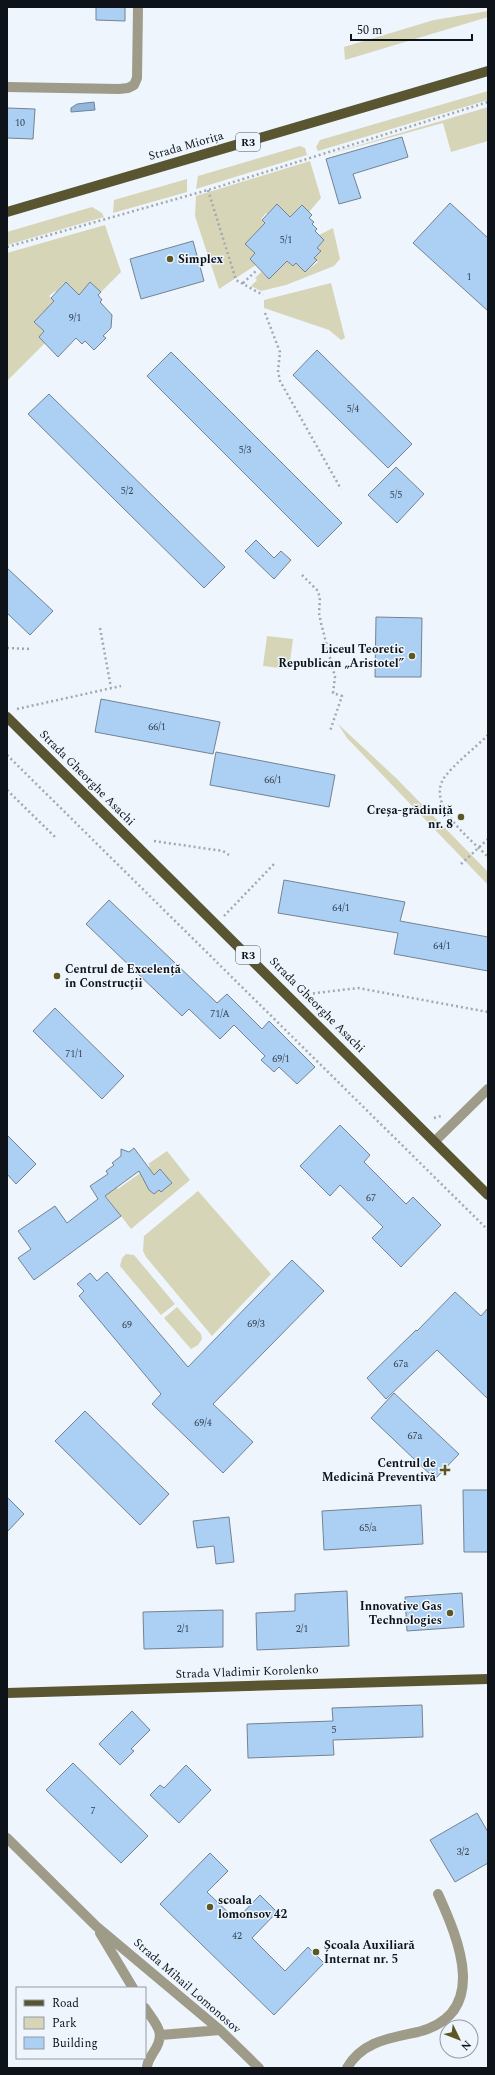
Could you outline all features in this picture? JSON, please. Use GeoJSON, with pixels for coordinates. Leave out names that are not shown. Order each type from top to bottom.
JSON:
{"type":"FeatureCollection","features":[{"type":"Feature","properties":{"kind":"main road","name":"Strada Miorița"},"geometry":{"type":"LineString","coordinates":[[7,212],[488,71]]}},
{"type":"Feature","properties":{"kind":"main road","name":"Strada Gheorghe Asachi"},"geometry":{"type":"LineString","coordinates":[[10,714],[488,1195]]}},
{"type":"Feature","properties":{"kind":"main road","name":"Strada Vladimir Korolenko"},"geometry":{"type":"LineString","coordinates":[[7,1693],[488,1678]]}},
{"type":"Feature","properties":{"kind":"street"},"geometry":{"type":"LineString","coordinates":[[7,87],[119,89],[134,85],[137,78],[138,7]]}},
{"type":"Feature","properties":{"kind":"street"},"geometry":{"type":"LineString","coordinates":[[435,1141],[488,1089]]}},
{"type":"Feature","properties":{"kind":"street","name":"Strada Mihail Lomonosov"},"geometry":{"type":"LineString","coordinates":[[7,1838],[96,1926],[220,2030],[259,2068]]}},
{"type":"Feature","properties":{"kind":"street"},"geometry":{"type":"LineString","coordinates":[[347,2068],[356,2055],[371,2044],[391,2037],[420,2031],[443,2020],[454,2011],[461,1997],[464,1974],[458,1942],[438,1894]]}},
{"type":"Feature","properties":{"kind":"street","name":"Strada Mihail Lomonosov"},"geometry":{"type":"LineString","coordinates":[[96,1926],[132,1987]]}},
{"type":"Feature","properties":{"kind":"street"},"geometry":{"type":"LineString","coordinates":[[146,2010],[161,2036],[160,2044],[148,2060],[147,2068]]}},
{"type":"Feature","properties":{"kind":"street"},"geometry":{"type":"LineString","coordinates":[[161,2036],[220,2030]]}},
{"type":"Feature","properties":{"kind":"path"},"geometry":{"type":"LineString","coordinates":[[7,247],[208,190],[488,102]]}},
{"type":"Feature","properties":{"kind":"path"},"geometry":{"type":"LineString","coordinates":[[208,190],[236,280],[263,295]]}},
{"type":"Feature","properties":{"kind":"path"},"geometry":{"type":"LineString","coordinates":[[243,283],[257,270]]}},
{"type":"Feature","properties":{"kind":"path"},"geometry":{"type":"LineString","coordinates":[[265,313],[280,352],[278,371],[280,381],[342,489]]}},
{"type":"Feature","properties":{"kind":"path"},"geometry":{"type":"LineString","coordinates":[[302,575],[318,592],[321,623],[335,677],[333,693],[342,696],[330,731]]}},
{"type":"Feature","properties":{"kind":"path"},"geometry":{"type":"LineString","coordinates":[[100,628],[111,688]]}},
{"type":"Feature","properties":{"kind":"path"},"geometry":{"type":"LineString","coordinates":[[7,648],[30,649]]}},
{"type":"Feature","properties":{"kind":"path"},"geometry":{"type":"LineString","coordinates":[[10,714],[122,686]]}},
{"type":"Feature","properties":{"kind":"path"},"geometry":{"type":"LineString","coordinates":[[488,735],[445,777],[440,787],[439,796],[448,815],[488,857]]}},
{"type":"Feature","properties":{"kind":"path"},"geometry":{"type":"LineString","coordinates":[[7,755],[488,1230]]}},
{"type":"Feature","properties":{"kind":"path"},"geometry":{"type":"LineString","coordinates":[[7,790],[55,837]]}},
{"type":"Feature","properties":{"kind":"path"},"geometry":{"type":"LineString","coordinates":[[461,864],[488,839]]}},
{"type":"Feature","properties":{"kind":"path"},"geometry":{"type":"LineString","coordinates":[[154,841],[223,851],[229,855]]}},
{"type":"Feature","properties":{"kind":"path"},"geometry":{"type":"LineString","coordinates":[[217,924],[274,864]]}},
{"type":"Feature","properties":{"kind":"path"},"geometry":{"type":"LineString","coordinates":[[308,994],[358,988],[488,1012]]}},
{"type":"Feature","properties":{"kind":"green space"},"geometry":{"type":"Polygon","coordinates":[[[488,11],[488,17],[345,60],[344,47],[434,20],[488,11]]]}},
{"type":"Feature","properties":{"kind":"green space"},"geometry":{"type":"Polygon","coordinates":[[[488,91],[488,100],[318,151],[316,147],[320,140],[488,91]]]}},
{"type":"Feature","properties":{"kind":"green space"},"geometry":{"type":"Polygon","coordinates":[[[488,107],[488,141],[451,152],[443,123],[323,156],[488,107]]]}},
{"type":"Feature","properties":{"kind":"green space"},"geometry":{"type":"Polygon","coordinates":[[[300,146],[305,148],[307,155],[196,189],[198,176],[300,146]]]}},
{"type":"Feature","properties":{"kind":"green space"},"geometry":{"type":"Polygon","coordinates":[[[310,161],[321,198],[309,212],[300,206],[290,220],[279,206],[275,206],[267,214],[266,213],[261,219],[269,226],[247,242],[247,246],[255,253],[250,259],[256,265],[219,289],[195,216],[196,196],[310,161]]]}},
{"type":"Feature","properties":{"kind":"green space"},"geometry":{"type":"Polygon","coordinates":[[[187,179],[187,192],[113,213],[114,200],[187,179]]]}},
{"type":"Feature","properties":{"kind":"green space"},"geometry":{"type":"Polygon","coordinates":[[[92,207],[102,213],[104,217],[7,245],[7,232],[92,207]]]}},
{"type":"Feature","properties":{"kind":"green space"},"geometry":{"type":"Polygon","coordinates":[[[105,225],[121,272],[101,292],[92,284],[79,297],[71,287],[64,283],[56,292],[55,291],[49,296],[58,304],[47,316],[43,312],[36,320],[36,324],[44,331],[39,337],[45,343],[7,381],[7,253],[105,225]]]}},
{"type":"Feature","properties":{"kind":"green space"},"geometry":{"type":"Polygon","coordinates":[[[333,228],[340,259],[334,266],[286,285],[261,291],[251,286],[257,280],[255,278],[261,272],[267,277],[271,277],[282,265],[285,259],[293,266],[296,263],[303,270],[307,270],[318,262],[314,258],[321,251],[317,248],[322,242],[322,238],[319,235],[333,228]]]}},
{"type":"Feature","properties":{"kind":"green space"},"geometry":{"type":"Polygon","coordinates":[[[331,283],[345,338],[341,340],[329,330],[264,308],[264,300],[331,283]]]}},
{"type":"Feature","properties":{"kind":"green space"},"geometry":{"type":"Polygon","coordinates":[[[267,636],[293,639],[289,669],[263,666],[267,636]]]}},
{"type":"Feature","properties":{"kind":"green space"},"geometry":{"type":"Polygon","coordinates":[[[338,724],[397,779],[488,872],[488,885],[347,738],[338,724]]]}},
{"type":"Feature","properties":{"kind":"green space"},"geometry":{"type":"Polygon","coordinates":[[[167,1151],[190,1180],[131,1229],[105,1195],[115,1186],[118,1189],[150,1166],[148,1164],[167,1151]]]}},
{"type":"Feature","properties":{"kind":"green space"},"geometry":{"type":"Polygon","coordinates":[[[198,1191],[271,1274],[212,1336],[146,1257],[143,1251],[144,1236],[198,1191]]]}},
{"type":"Feature","properties":{"kind":"green space"},"geometry":{"type":"Polygon","coordinates":[[[126,1254],[134,1255],[175,1304],[161,1315],[120,1266],[122,1258],[126,1254]]]}},
{"type":"Feature","properties":{"kind":"green space"},"geometry":{"type":"Polygon","coordinates":[[[177,1307],[201,1334],[202,1339],[198,1345],[191,1349],[164,1318],[177,1307]]]}},
{"type":"Feature","properties":{"kind":"water"},"geometry":{"type":"Polygon","coordinates":[[[94,102],[95,110],[71,112],[71,108],[77,104],[94,102]]]}},
{"type":"Feature","properties":{"kind":"building"},"geometry":{"type":"Polygon","coordinates":[[[96,7],[125,7],[125,21],[96,20],[96,7]]]}},
{"type":"Feature","properties":{"kind":"building"},"geometry":{"type":"Polygon","coordinates":[[[7,108],[35,109],[33,139],[7,138],[7,108]]]}},
{"type":"Feature","properties":{"kind":"building"},"geometry":{"type":"Polygon","coordinates":[[[402,137],[408,157],[353,174],[361,198],[339,204],[326,159],[402,137]]]}},
{"type":"Feature","properties":{"kind":"building"},"geometry":{"type":"Polygon","coordinates":[[[450,203],[488,238],[488,311],[413,243],[450,203]]]}},
{"type":"Feature","properties":{"kind":"building"},"geometry":{"type":"Polygon","coordinates":[[[277,204],[290,217],[302,205],[312,215],[309,218],[314,222],[312,224],[317,229],[315,231],[324,240],[317,248],[321,251],[314,258],[317,260],[305,272],[296,263],[293,266],[287,261],[269,279],[250,259],[255,253],[245,244],[265,223],[262,220],[277,204]]]}},
{"type":"Feature","properties":{"kind":"building"},"geometry":{"type":"Polygon","coordinates":[[[193,241],[204,281],[141,299],[130,259],[193,241]]]}},
{"type":"Feature","properties":{"kind":"building"},"geometry":{"type":"Polygon","coordinates":[[[66,282],[79,295],[90,282],[101,292],[98,295],[102,300],[100,302],[112,315],[111,328],[103,336],[106,338],[94,350],[85,341],[82,344],[76,338],[58,357],[39,337],[44,331],[34,322],[54,301],[51,298],[66,282]]]}},
{"type":"Feature","properties":{"kind":"building"},"geometry":{"type":"Polygon","coordinates":[[[317,350],[412,444],[388,468],[293,375],[317,350]]]}},
{"type":"Feature","properties":{"kind":"building"},"geometry":{"type":"Polygon","coordinates":[[[171,352],[342,523],[318,547],[147,376],[171,352]]]}},
{"type":"Feature","properties":{"kind":"building"},"geometry":{"type":"Polygon","coordinates":[[[49,394],[225,567],[204,588],[28,414],[49,394]]]}},
{"type":"Feature","properties":{"kind":"building"},"geometry":{"type":"Polygon","coordinates":[[[396,467],[424,494],[397,523],[368,495],[396,467]]]}},
{"type":"Feature","properties":{"kind":"building"},"geometry":{"type":"Polygon","coordinates":[[[256,540],[274,558],[281,551],[291,560],[274,579],[245,551],[256,540]]]}},
{"type":"Feature","properties":{"kind":"building"},"geometry":{"type":"Polygon","coordinates":[[[7,568],[53,611],[30,635],[7,613],[7,568]]]}},
{"type":"Feature","properties":{"kind":"building"},"geometry":{"type":"Polygon","coordinates":[[[376,617],[422,618],[421,677],[375,677],[376,617]]]}},
{"type":"Feature","properties":{"kind":"building"},"geometry":{"type":"Polygon","coordinates":[[[101,699],[220,722],[213,754],[95,732],[101,699]]]}},
{"type":"Feature","properties":{"kind":"building"},"geometry":{"type":"Polygon","coordinates":[[[216,752],[335,775],[329,807],[210,785],[216,752]]]}},
{"type":"Feature","properties":{"kind":"building"},"geometry":{"type":"Polygon","coordinates":[[[284,880],[405,902],[400,921],[488,937],[488,971],[394,954],[398,933],[278,913],[284,880]]]}},
{"type":"Feature","properties":{"kind":"building"},"geometry":{"type":"Polygon","coordinates":[[[109,900],[217,1003],[227,994],[262,1029],[269,1021],[315,1067],[297,1084],[279,1067],[274,1072],[261,1060],[265,1056],[234,1025],[220,1039],[189,1009],[182,1016],[86,924],[109,900]]]}},
{"type":"Feature","properties":{"kind":"building"},"geometry":{"type":"Polygon","coordinates":[[[55,1008],[124,1076],[102,1099],[33,1031],[55,1008]]]}},
{"type":"Feature","properties":{"kind":"building"},"geometry":{"type":"Polygon","coordinates":[[[340,1125],[370,1155],[364,1162],[406,1204],[413,1197],[441,1225],[401,1267],[372,1238],[383,1227],[340,1185],[330,1196],[300,1166],[340,1125]]]}},
{"type":"Feature","properties":{"kind":"building"},"geometry":{"type":"Polygon","coordinates":[[[7,1135],[36,1164],[16,1184],[7,1174],[7,1135]]]}},
{"type":"Feature","properties":{"kind":"building"},"geometry":{"type":"Polygon","coordinates":[[[134,1148],[154,1175],[160,1169],[172,1183],[161,1192],[159,1190],[154,1194],[149,1190],[139,1171],[105,1196],[121,1216],[34,1280],[18,1258],[31,1249],[18,1231],[55,1206],[67,1223],[98,1199],[90,1186],[108,1174],[106,1171],[114,1165],[112,1163],[121,1156],[121,1149],[129,1152],[134,1148]]]}},
{"type":"Feature","properties":{"kind":"building"},"geometry":{"type":"Polygon","coordinates":[[[292,1260],[324,1291],[213,1404],[253,1442],[223,1473],[152,1404],[161,1394],[79,1296],[84,1291],[77,1284],[90,1273],[97,1281],[107,1272],[188,1367],[292,1260]]]}},
{"type":"Feature","properties":{"kind":"building"},"geometry":{"type":"Polygon","coordinates":[[[455,1292],[481,1316],[488,1308],[488,1399],[437,1350],[386,1399],[367,1378],[416,1330],[417,1331],[455,1292]]]}},
{"type":"Feature","properties":{"kind":"building"},"geometry":{"type":"Polygon","coordinates":[[[394,1393],[459,1454],[435,1479],[371,1418],[394,1393]]]}},
{"type":"Feature","properties":{"kind":"building"},"geometry":{"type":"Polygon","coordinates":[[[85,1411],[169,1494],[140,1525],[55,1441],[85,1411]]]}},
{"type":"Feature","properties":{"kind":"building"},"geometry":{"type":"Polygon","coordinates":[[[463,1490],[488,1490],[488,1552],[464,1552],[463,1490]]]}},
{"type":"Feature","properties":{"kind":"building"},"geometry":{"type":"Polygon","coordinates":[[[7,1497],[24,1514],[7,1532],[7,1497]]]}},
{"type":"Feature","properties":{"kind":"building"},"geometry":{"type":"Polygon","coordinates":[[[421,1505],[423,1544],[324,1550],[322,1511],[421,1505]]]}},
{"type":"Feature","properties":{"kind":"building"},"geometry":{"type":"Polygon","coordinates":[[[229,1517],[234,1562],[216,1564],[214,1546],[197,1548],[193,1521],[229,1517]]]}},
{"type":"Feature","properties":{"kind":"building"},"geometry":{"type":"Polygon","coordinates":[[[347,1591],[349,1646],[257,1650],[256,1613],[295,1611],[295,1594],[347,1591]]]}},
{"type":"Feature","properties":{"kind":"building"},"geometry":{"type":"Polygon","coordinates":[[[462,1593],[464,1627],[407,1631],[405,1597],[462,1593]]]}},
{"type":"Feature","properties":{"kind":"building"},"geometry":{"type":"Polygon","coordinates":[[[223,1610],[223,1647],[144,1649],[143,1612],[223,1610]]]}},
{"type":"Feature","properties":{"kind":"building"},"geometry":{"type":"Polygon","coordinates":[[[422,1705],[423,1737],[333,1740],[334,1755],[248,1758],[247,1724],[333,1721],[332,1708],[422,1705]]]}},
{"type":"Feature","properties":{"kind":"building"},"geometry":{"type":"Polygon","coordinates":[[[132,1711],[150,1730],[131,1749],[134,1751],[120,1765],[99,1744],[132,1711]]]}},
{"type":"Feature","properties":{"kind":"building"},"geometry":{"type":"Polygon","coordinates":[[[73,1763],[148,1836],[121,1863],[46,1790],[73,1763]]]}},
{"type":"Feature","properties":{"kind":"building"},"geometry":{"type":"Polygon","coordinates":[[[186,1765],[211,1790],[179,1823],[150,1795],[160,1785],[164,1788],[186,1765]]]}},
{"type":"Feature","properties":{"kind":"building"},"geometry":{"type":"Polygon","coordinates":[[[477,1813],[488,1832],[488,1863],[455,1882],[430,1840],[477,1813]]]}},
{"type":"Feature","properties":{"kind":"building"},"geometry":{"type":"Polygon","coordinates":[[[210,1853],[228,1871],[207,1892],[236,1920],[260,1895],[277,1912],[252,1938],[285,1971],[308,1947],[324,1963],[274,2015],[160,1904],[210,1853]]]}},
{"type":"Feature","properties":{"kind":"place","name":"Simplex"},"geometry":{"type":"Point","coordinates":[170,259]}},
{"type":"Feature","properties":{"kind":"place","name":"Liceul Teoretic Republican „Aristotel”"},"geometry":{"type":"Point","coordinates":[412,656]}},
{"type":"Feature","properties":{"kind":"place","name":"Creșa-grădiniță nr. 8"},"geometry":{"type":"Point","coordinates":[461,817]}},
{"type":"Feature","properties":{"kind":"place","name":"Centrul de Excelență în Construcții"},"geometry":{"type":"Point","coordinates":[57,976]}},
{"type":"Feature","properties":{"kind":"place","name":"Centrul de Medicină Preventivă"},"geometry":{"type":"Point","coordinates":[445,1470]}},
{"type":"Feature","properties":{"kind":"place","name":"Innovative Gas Technologies"},"geometry":{"type":"Point","coordinates":[450,1613]}},
{"type":"Feature","properties":{"kind":"place","name":"scoala lomonsov 42"},"geometry":{"type":"Point","coordinates":[210,1907]}},
{"type":"Feature","properties":{"kind":"place","name":"Școala Auxiliară Internat nr. 5"},"geometry":{"type":"Point","coordinates":[316,1952]}}]}
